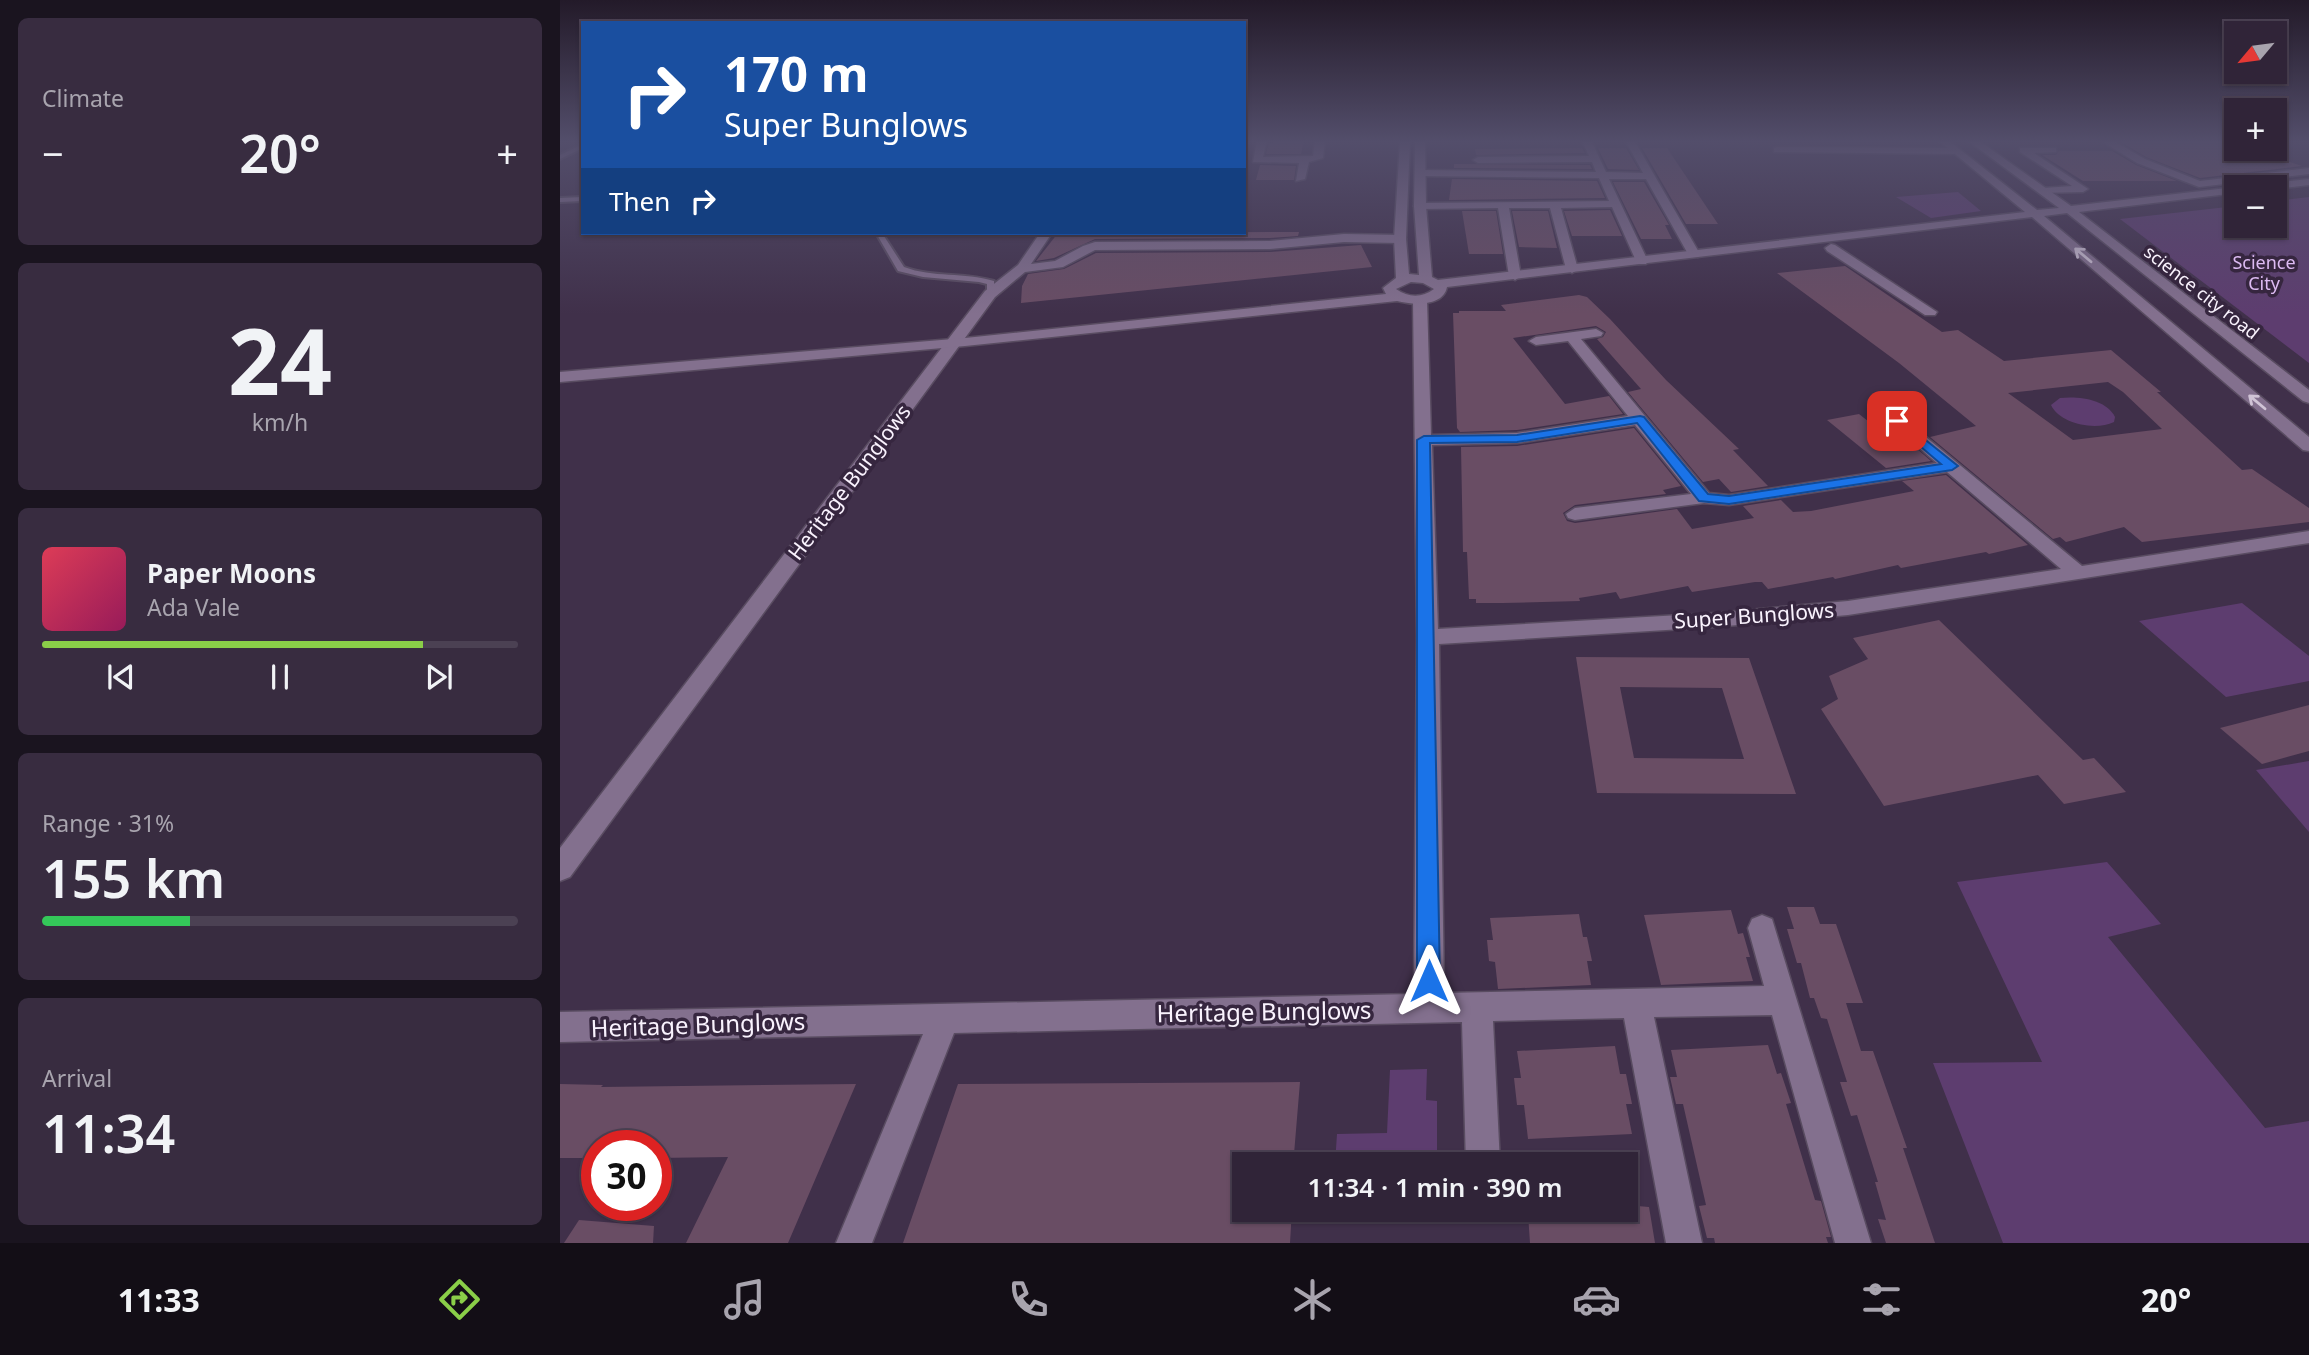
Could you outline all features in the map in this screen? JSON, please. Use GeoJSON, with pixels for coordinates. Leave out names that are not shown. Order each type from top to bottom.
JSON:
{"type":"FeatureCollection","features":[{"type":"Feature","properties":{"kind":"street"},"geometry":{"type":"LineString","coordinates":[[1402,198],[1400,239],[1403,279],[1418,291]]}},
{"type":"Feature","properties":{"kind":"street"},"geometry":{"type":"LineString","coordinates":[[1420,198],[1418,291],[1428,637],[1429,1008]]}},
{"type":"Feature","properties":{"kind":"street"},"geometry":{"type":"LineString","coordinates":[[1612,198],[1642,261]]}},
{"type":"Feature","properties":{"kind":"street"},"geometry":{"type":"LineString","coordinates":[[1662,198],[1694,254]]}},
{"type":"Feature","properties":{"kind":"street"},"geometry":{"type":"LineString","coordinates":[[2014,198],[2309,446]]}},
{"type":"Feature","properties":{"kind":"street","name":"science city road"},"geometry":{"type":"LineString","coordinates":[[2053,198],[2309,398]]}},
{"type":"Feature","properties":{"kind":"street"},"geometry":{"type":"LineString","coordinates":[[1403,279],[1392,284],[1418,291],[1515,275],[2165,198]]}},
{"type":"Feature","properties":{"kind":"street"},"geometry":{"type":"LineString","coordinates":[[560,377],[1831,248],[2224,203]]}},
{"type":"Feature","properties":{"kind":"street"},"geometry":{"type":"LineString","coordinates":[[1420,206],[1615,204]]}},
{"type":"Feature","properties":{"kind":"street"},"geometry":{"type":"LineString","coordinates":[[1503,205],[1515,275]]}},
{"type":"Feature","properties":{"kind":"street"},"geometry":{"type":"LineString","coordinates":[[1555,205],[1572,269]]}},
{"type":"Feature","properties":{"kind":"street"},"geometry":{"type":"LineString","coordinates":[[1023,268],[1045,235]]}},
{"type":"Feature","properties":{"kind":"street"},"geometry":{"type":"LineString","coordinates":[[1023,268],[1060,264],[1082,249],[1095,246],[1270,245],[1344,238],[1400,239]]}},
{"type":"Feature","properties":{"kind":"street"},"geometry":{"type":"LineString","coordinates":[[1831,248],[1930,312]]}},
{"type":"Feature","properties":{"kind":"street","name":"Heritage Bunglows"},"geometry":{"type":"LineString","coordinates":[[560,869],[990,294],[1023,268]]}},
{"type":"Feature","properties":{"kind":"street"},"geometry":{"type":"LineString","coordinates":[[1536,341],[1596,333]]}},
{"type":"Feature","properties":{"kind":"street"},"geometry":{"type":"LineString","coordinates":[[560,365],[957,337]]}},
{"type":"Feature","properties":{"kind":"street"},"geometry":{"type":"LineString","coordinates":[[1572,337],[1704,498]]}},
{"type":"Feature","properties":{"kind":"street"},"geometry":{"type":"LineString","coordinates":[[1424,440],[1517,439],[1640,419]]}},
{"type":"Feature","properties":{"kind":"street"},"geometry":{"type":"LineString","coordinates":[[1897,421],[2077,572]]}},
{"type":"Feature","properties":{"kind":"street"},"geometry":{"type":"LineString","coordinates":[[1575,514],[1704,498],[1729,500],[1952,466]]}},
{"type":"Feature","properties":{"kind":"street","name":"Super Bunglows"},"geometry":{"type":"LineString","coordinates":[[1428,637],[1716,620],[1848,608],[2309,537]]}},
{"type":"Feature","properties":{"kind":"street"},"geometry":{"type":"LineString","coordinates":[[1762,928],[1853,1243]]}},
{"type":"Feature","properties":{"kind":"street","name":"Heritage Bunglows"},"geometry":{"type":"LineString","coordinates":[[560,1027],[1783,1000]]}},
{"type":"Feature","properties":{"kind":"street"},"geometry":{"type":"LineString","coordinates":[[1636,1003],[1684,1243]]}},
{"type":"Feature","properties":{"kind":"street"},"geometry":{"type":"LineString","coordinates":[[1477,1007],[1483,1152]]}},
{"type":"Feature","properties":{"kind":"street"},"geometry":{"type":"LineString","coordinates":[[854,1243],[946,1017]]}},
{"type":"Feature","properties":{"kind":"lane"},"geometry":{"type":"LineString","coordinates":[[560,200],[581,199]]}},
{"type":"Feature","properties":{"kind":"lane"},"geometry":{"type":"LineString","coordinates":[[880,235],[901,269],[919,274],[953,274],[982,279],[991,283],[990,294]]}},
{"type":"Feature","properties":{"kind":"green space"},"geometry":{"type":"Polygon","coordinates":[[[1898,198],[1965,198],[1981,211],[1931,218],[1898,198]]]}},
{"type":"Feature","properties":{"kind":"green space","name":"Science City"},"geometry":{"type":"Polygon","coordinates":[[[2309,198],[2309,363],[2120,219],[2224,207],[2224,238],[2287,238],[2287,200],[2309,198]]]}},
{"type":"Feature","properties":{"kind":"green space"},"geometry":{"type":"Polygon","coordinates":[[[2060,398],[2083,398],[2099,403],[2111,411],[2115,417],[2114,422],[2088,426],[2070,421],[2056,412],[2051,405],[2060,398]]]}},
{"type":"Feature","properties":{"kind":"green space"},"geometry":{"type":"Polygon","coordinates":[[[2242,603],[2309,656],[2309,681],[2226,697],[2139,621],[2242,603]]]}},
{"type":"Feature","properties":{"kind":"green space"},"geometry":{"type":"Polygon","coordinates":[[[2309,761],[2309,832],[2256,770],[2309,761]]]}},
{"type":"Feature","properties":{"kind":"green space"},"geometry":{"type":"Polygon","coordinates":[[[2107,862],[2161,924],[2108,937],[2265,1128],[2309,1121],[2309,1243],[2003,1243],[1933,1063],[2042,1062],[1957,882],[2107,862]]]}},
{"type":"Feature","properties":{"kind":"green space"},"geometry":{"type":"Polygon","coordinates":[[[1427,1069],[1426,1100],[1437,1101],[1437,1152],[1336,1152],[1337,1134],[1387,1133],[1390,1070],[1427,1069]]]}},
{"type":"Feature","properties":{"kind":"building"},"geometry":{"type":"Polygon","coordinates":[[[1449,198],[1604,198],[1449,200],[1449,198]]]}},
{"type":"Feature","properties":{"kind":"building"},"geometry":{"type":"Polygon","coordinates":[[[1621,198],[1653,198],[1669,225],[1665,225],[1672,239],[1641,239],[1621,198]]]}},
{"type":"Feature","properties":{"kind":"building"},"geometry":{"type":"Polygon","coordinates":[[[1671,198],[1701,198],[1718,224],[1686,224],[1671,198]]]}},
{"type":"Feature","properties":{"kind":"building"},"geometry":{"type":"Polygon","coordinates":[[[1610,210],[1622,236],[1572,236],[1564,211],[1610,210]]]}},
{"type":"Feature","properties":{"kind":"building"},"geometry":{"type":"Polygon","coordinates":[[[1462,211],[1496,211],[1503,254],[1469,254],[1462,211]]]}},
{"type":"Feature","properties":{"kind":"building"},"geometry":{"type":"Polygon","coordinates":[[[1512,211],[1548,211],[1557,248],[1519,247],[1512,211]]]}},
{"type":"Feature","properties":{"kind":"building"},"geometry":{"type":"Polygon","coordinates":[[[1246,232],[1299,232],[1298,236],[1270,238],[1095,239],[1054,258],[1036,261],[1056,235],[1246,235],[1246,232]]]}},
{"type":"Feature","properties":{"kind":"building"},"geometry":{"type":"Polygon","coordinates":[[[1361,245],[1372,267],[1021,303],[1022,286],[1028,274],[1064,269],[1096,253],[1270,252],[1361,245]]]}},
{"type":"Feature","properties":{"kind":"building"},"geometry":{"type":"Polygon","coordinates":[[[1845,266],[1942,332],[1958,330],[2004,361],[2111,350],[2161,392],[2157,392],[2242,470],[2252,469],[2309,508],[2309,522],[2142,542],[2124,527],[2066,542],[2060,537],[2053,539],[1930,437],[1976,426],[1899,363],[1777,273],[1845,266]],[[2108,382],[2008,393],[2073,440],[2162,429],[2123,392],[2108,382]]]}},
{"type":"Feature","properties":{"kind":"building"},"geometry":{"type":"Polygon","coordinates":[[[1579,295],[1587,297],[1610,319],[1666,380],[1739,449],[1733,450],[1768,486],[1731,492],[1719,479],[1703,482],[1628,392],[1641,389],[1597,339],[1603,337],[1606,332],[1596,326],[1513,338],[1565,404],[1609,396],[1623,414],[1517,430],[1460,432],[1457,428],[1453,313],[1506,311],[1501,305],[1579,295]]]}},
{"type":"Feature","properties":{"kind":"building"},"geometry":{"type":"Polygon","coordinates":[[[1859,414],[1897,444],[1908,441],[1931,461],[1886,468],[1827,420],[1859,414]]]}},
{"type":"Feature","properties":{"kind":"building"},"geometry":{"type":"Polygon","coordinates":[[[1634,428],[1681,486],[1663,490],[1666,494],[1575,505],[1563,513],[1567,521],[1575,523],[1677,509],[1692,529],[1754,518],[1743,506],[1781,500],[1793,512],[1811,511],[1914,491],[1902,481],[1946,475],[2028,545],[1989,554],[1986,552],[1901,568],[1898,565],[1835,579],[1833,577],[1768,589],[1762,582],[1755,582],[1692,592],[1688,586],[1620,599],[1616,592],[1579,598],[1580,601],[1476,603],[1476,599],[1469,599],[1467,552],[1463,552],[1461,447],[1517,446],[1634,428]]]}},
{"type":"Feature","properties":{"kind":"building"},"geometry":{"type":"Polygon","coordinates":[[[1939,620],[2083,760],[2094,758],[2126,792],[2064,804],[2038,775],[1884,806],[1821,709],[1838,699],[1829,676],[1868,659],[1853,638],[1939,620]]]}},
{"type":"Feature","properties":{"kind":"building"},"geometry":{"type":"Polygon","coordinates":[[[1576,657],[1749,658],[1796,794],[1597,793],[1576,657]],[[1620,687],[1634,758],[1744,759],[1722,688],[1620,687]]]}},
{"type":"Feature","properties":{"kind":"building"},"geometry":{"type":"Polygon","coordinates":[[[2309,705],[2309,751],[2262,764],[2220,728],[2309,705]]]}},
{"type":"Feature","properties":{"kind":"building"},"geometry":{"type":"Polygon","coordinates":[[[1787,907],[1814,907],[1820,924],[1836,924],[1863,1003],[1846,1003],[1861,1051],[1873,1051],[1907,1148],[1903,1148],[1935,1243],[1886,1243],[1878,1219],[1886,1220],[1875,1182],[1878,1182],[1857,1115],[1851,1116],[1840,1082],[1847,1082],[1827,1019],[1821,1018],[1814,998],[1810,998],[1801,963],[1797,963],[1787,929],[1794,929],[1787,907]]]}},
{"type":"Feature","properties":{"kind":"building"},"geometry":{"type":"Polygon","coordinates":[[[1731,910],[1738,934],[1743,933],[1753,981],[1661,985],[1644,915],[1731,910]]]}},
{"type":"Feature","properties":{"kind":"building"},"geometry":{"type":"Polygon","coordinates":[[[1579,914],[1583,937],[1587,937],[1592,961],[1587,961],[1591,985],[1498,989],[1495,962],[1489,961],[1487,940],[1493,940],[1490,918],[1579,914]]]}},
{"type":"Feature","properties":{"kind":"building"},"geometry":{"type":"Polygon","coordinates":[[[1768,1045],[1777,1074],[1781,1073],[1791,1103],[1786,1104],[1815,1200],[1821,1201],[1831,1237],[1826,1237],[1828,1243],[1715,1243],[1714,1238],[1707,1238],[1699,1206],[1706,1205],[1683,1104],[1676,1104],[1670,1077],[1677,1077],[1671,1050],[1768,1045]]]}},
{"type":"Feature","properties":{"kind":"building"},"geometry":{"type":"Polygon","coordinates":[[[1615,1046],[1620,1074],[1626,1074],[1632,1104],[1626,1104],[1632,1134],[1528,1139],[1524,1105],[1517,1105],[1514,1078],[1521,1078],[1517,1051],[1615,1046]]]}},
{"type":"Feature","properties":{"kind":"building"},"geometry":{"type":"Polygon","coordinates":[[[1300,1082],[1294,1152],[1232,1152],[1232,1222],[1291,1222],[1290,1243],[903,1243],[958,1084],[1300,1082]]]}},
{"type":"Feature","properties":{"kind":"building"},"geometry":{"type":"Polygon","coordinates":[[[560,1084],[603,1085],[601,1087],[856,1084],[788,1243],[686,1243],[728,1157],[672,1158],[672,1130],[581,1130],[581,1158],[560,1158],[560,1084]]]}},
{"type":"Feature","properties":{"kind":"building"},"geometry":{"type":"Polygon","coordinates":[[[1638,1206],[1649,1207],[1655,1243],[1530,1243],[1529,1222],[1638,1222],[1638,1206]]]}},
{"type":"Feature","properties":{"kind":"building"},"geometry":{"type":"Polygon","coordinates":[[[579,1220],[654,1226],[653,1243],[564,1243],[579,1220]]]}},
{"type":"Feature","properties":{"kind":"route"},"geometry":{"type":"LineString","coordinates":[[1429,981],[1428,637],[1424,440],[1517,439],[1640,419],[1704,498],[1729,500],[1952,466],[1897,421]]}}]}
